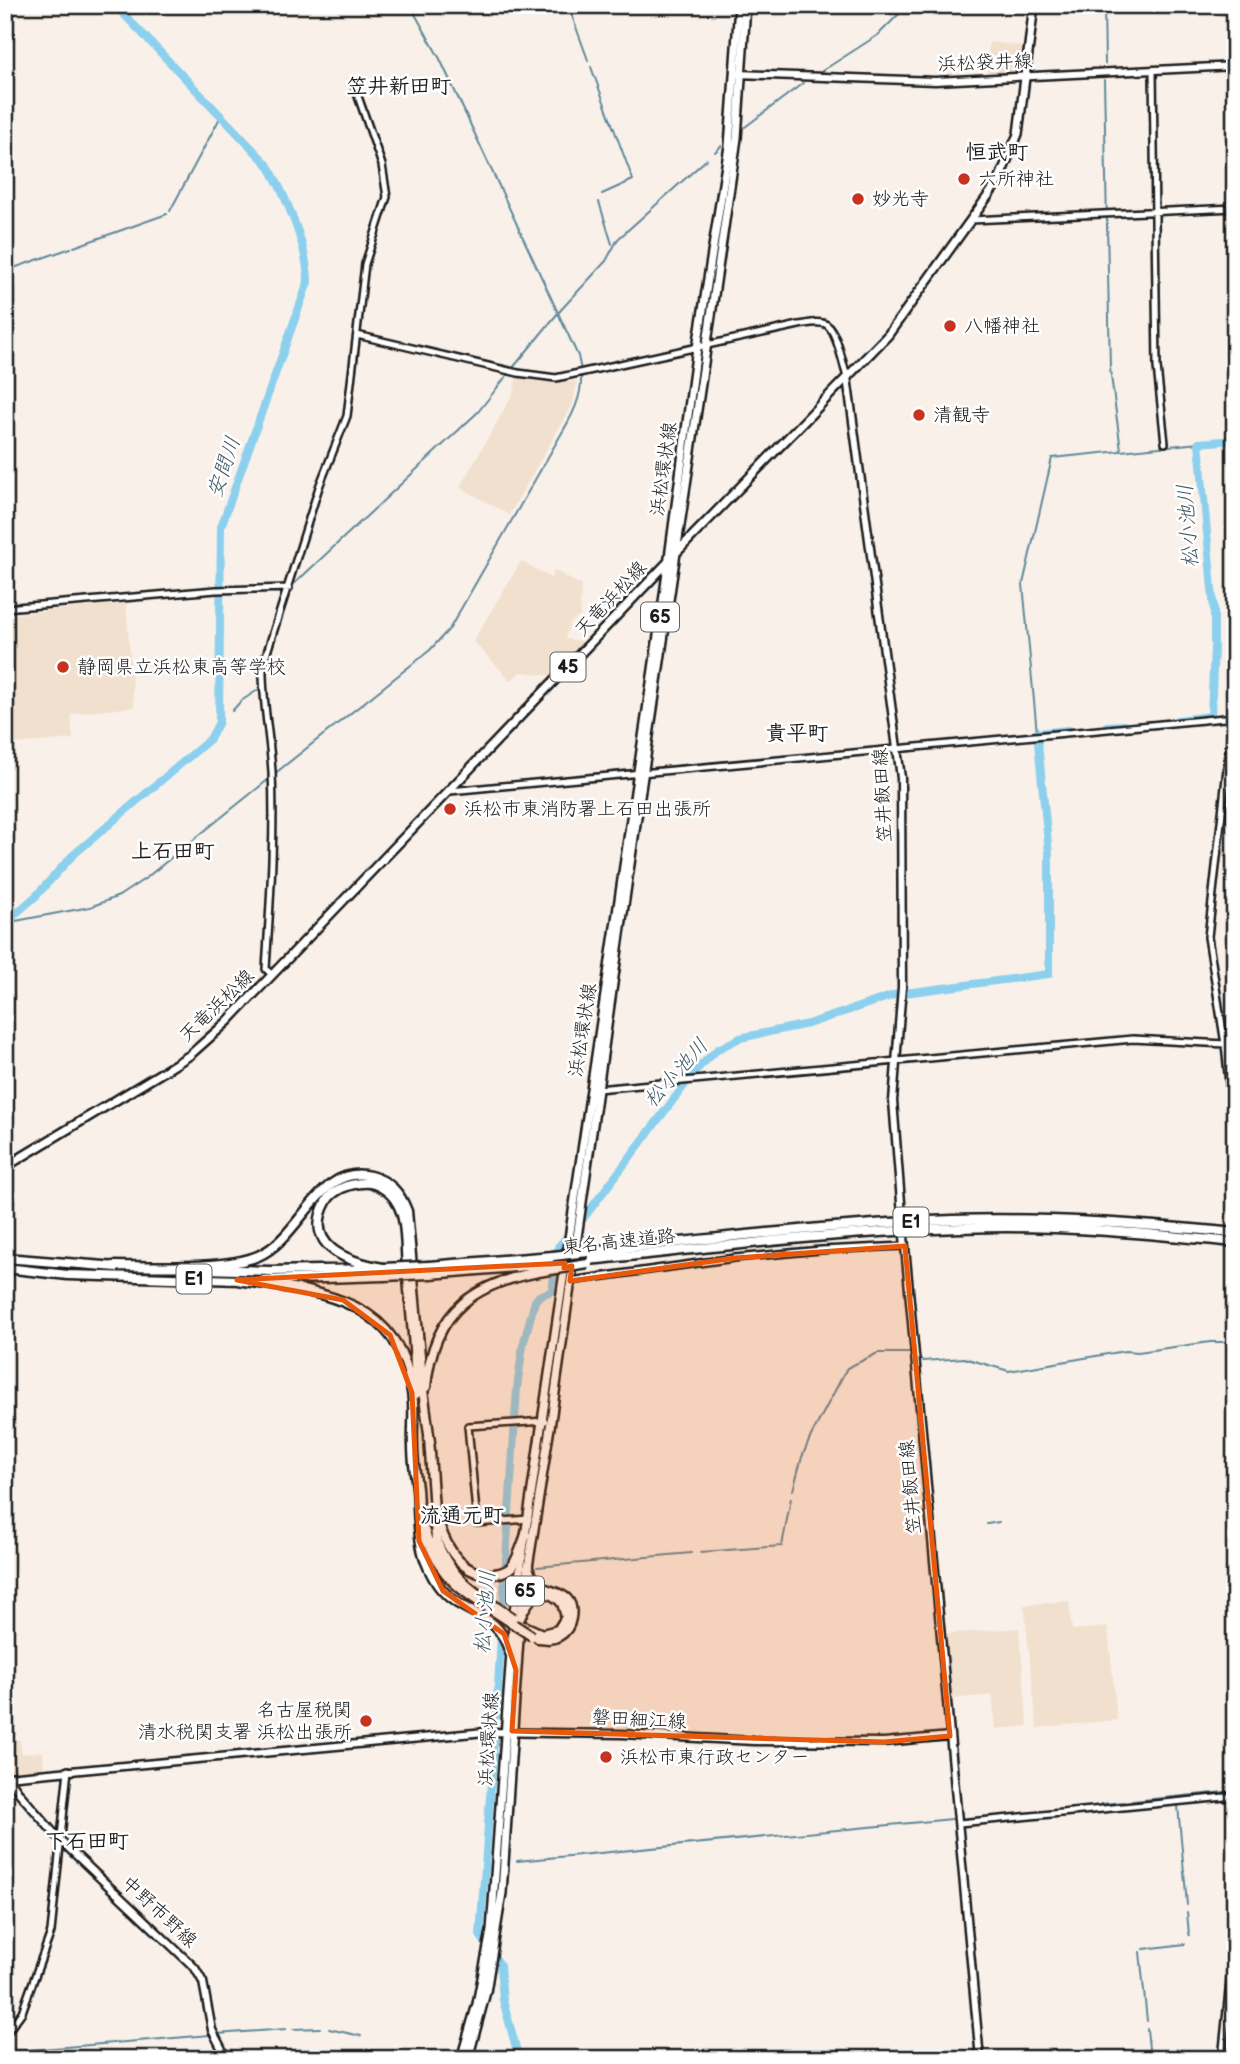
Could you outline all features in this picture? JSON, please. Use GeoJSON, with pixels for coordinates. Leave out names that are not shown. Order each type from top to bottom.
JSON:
{"type":"FeatureCollection","features":[{"type":"Feature","properties":{"kind":"highway"},"geometry":{"type":"LineString","coordinates":[[113,1266],[239,1262],[275,1247],[329,1184],[354,1174],[378,1178],[396,1190],[407,1211],[430,1442]]}},
{"type":"Feature","properties":{"kind":"highway"},"geometry":{"type":"LineString","coordinates":[[383,1272],[342,1257],[324,1240],[319,1228],[321,1213],[335,1191],[365,1182],[388,1192],[398,1203],[405,1246],[416,1385],[413,1445]]}},
{"type":"Feature","properties":{"kind":"highway","name":"東名高速道路"},"geometry":{"type":"LineString","coordinates":[[5,1268],[68,1275],[237,1280],[552,1263],[820,1228],[956,1220],[1111,1222],[1235,1233]]}},
{"type":"Feature","properties":{"kind":"highway","name":"東名高速道路"},"geometry":{"type":"LineString","coordinates":[[588,1259],[821,1235],[956,1228],[1072,1229],[1235,1242]]}},
{"type":"Feature","properties":{"kind":"highway","name":"東名高速道路"},"geometry":{"type":"LineString","coordinates":[[5,1258],[113,1266],[383,1272]]}},
{"type":"Feature","properties":{"kind":"highway"},"geometry":{"type":"LineString","coordinates":[[495,1609],[446,1564],[436,1539],[426,1388],[428,1365],[440,1329],[463,1302],[477,1293],[552,1263]]}},
{"type":"Feature","properties":{"kind":"highway"},"geometry":{"type":"LineString","coordinates":[[237,1280],[325,1294],[365,1311],[390,1335],[404,1360],[409,1376],[414,1413],[413,1445],[419,1541],[434,1578],[450,1596],[495,1624],[507,1642],[510,1653]]}},
{"type":"Feature","properties":{"kind":"highway"},"geometry":{"type":"LineString","coordinates":[[419,1510],[429,1544],[444,1573],[465,1593],[537,1635],[549,1639],[561,1635],[569,1625],[572,1611],[566,1598],[557,1591],[540,1586],[528,1569]]}},
{"type":"Feature","properties":{"kind":"highway"},"geometry":{"type":"LineString","coordinates":[[435,1514],[444,1539],[459,1563],[480,1574],[499,1573],[509,1569],[526,1535]]}},
{"type":"Feature","properties":{"kind":"highway"},"geometry":{"type":"LineString","coordinates":[[520,1618],[528,1600],[535,1596],[542,1594],[558,1599],[566,1612],[562,1626],[553,1632],[537,1635]]}},
{"type":"Feature","properties":{"kind":"main road","name":"浜松環状線"},"geometry":{"type":"LineString","coordinates":[[461,2059],[491,1955],[489,1941],[520,1618],[551,1421],[574,1231],[640,774],[697,348],[739,74],[739,5]]}},
{"type":"Feature","properties":{"kind":"main road","name":"浜松環状線"},"geometry":{"type":"LineString","coordinates":[[640,774],[677,552],[730,187],[746,5]]}},
{"type":"Feature","properties":{"kind":"main road","name":"天竜浜松線"},"geometry":{"type":"LineString","coordinates":[[5,1167],[190,1055],[227,1022],[888,335],[998,182],[1011,154],[1018,134],[1034,5]]}},
{"type":"Feature","properties":{"kind":"main road","name":"浜松袋井線"},"geometry":{"type":"LineString","coordinates":[[739,74],[935,80],[1026,78],[1235,66]]}},
{"type":"Feature","properties":{"kind":"main road","name":"笠井飯田線"},"geometry":{"type":"LineString","coordinates":[[847,377],[901,778],[902,992],[894,1122],[902,1215]]}},
{"type":"Feature","properties":{"kind":"main road"},"geometry":{"type":"LineString","coordinates":[[646,586],[656,585],[662,589],[664,595]]}},
{"type":"Feature","properties":{"kind":"main road","name":"浜松環状線"},"geometry":{"type":"LineString","coordinates":[[468,2059],[502,1893],[510,1653],[514,1611],[568,1244],[579,1220],[594,1090]]}},
{"type":"Feature","properties":{"kind":"main road","name":"笠井飯田線"},"geometry":{"type":"LineString","coordinates":[[904,1236],[950,1736]]}},
{"type":"Feature","properties":{"kind":"main road","name":"磐田細江線"},"geometry":{"type":"LineString","coordinates":[[6,1775],[509,1731],[795,1741],[884,1742],[950,1736]]}},
{"type":"Feature","properties":{"kind":"main road"},"geometry":{"type":"LineString","coordinates":[[950,1736],[981,2059]]}},
{"type":"Feature","properties":{"kind":"main road","name":"中野市野線"},"geometry":{"type":"LineString","coordinates":[[6,1775],[60,1840],[195,1968],[203,1982],[212,2030],[227,2059]]}},
{"type":"Feature","properties":{"kind":"street"},"geometry":{"type":"LineString","coordinates":[[1153,71],[1157,367],[1165,443]]}},
{"type":"Feature","properties":{"kind":"street"},"geometry":{"type":"LineString","coordinates":[[272,975],[266,969],[270,910],[272,777],[263,665],[319,487],[347,416],[365,264],[385,208],[387,187],[353,82]]}},
{"type":"Feature","properties":{"kind":"street"},"geometry":{"type":"LineString","coordinates":[[971,220],[1235,208]]}},
{"type":"Feature","properties":{"kind":"street"},"geometry":{"type":"LineString","coordinates":[[357,335],[543,377],[582,373],[799,325],[820,323],[827,325],[833,333],[847,377]]}},
{"type":"Feature","properties":{"kind":"street"},"geometry":{"type":"LineString","coordinates":[[5,608],[216,590],[289,588]]}},
{"type":"Feature","properties":{"kind":"street"},"geometry":{"type":"LineString","coordinates":[[1235,698],[1208,937],[1225,1044],[1235,1143]]}},
{"type":"Feature","properties":{"kind":"street"},"geometry":{"type":"LineString","coordinates":[[450,791],[1234,717]]}},
{"type":"Feature","properties":{"kind":"street"},"geometry":{"type":"LineString","coordinates":[[594,1090],[1133,1039],[1225,1044]]}},
{"type":"Feature","properties":{"kind":"street"},"geometry":{"type":"LineString","coordinates":[[570,1281],[735,1258],[905,1246]]}},
{"type":"Feature","properties":{"kind":"street"},"geometry":{"type":"LineString","coordinates":[[529,1519],[477,1523],[468,1426],[551,1421]]}},
{"type":"Feature","properties":{"kind":"street"},"geometry":{"type":"LineString","coordinates":[[5,2035],[22,2012],[51,1932],[68,1770]]}},
{"type":"Feature","properties":{"kind":"street"},"geometry":{"type":"LineString","coordinates":[[959,1823],[1235,1796]]}},
{"type":"Feature","properties":{"kind":"street"},"geometry":{"type":"LineString","coordinates":[[1222,2059],[1235,1933]]}},
{"type":"Feature","properties":{"kind":"highlighted area"},"geometry":{"type":"Polygon","coordinates":[[[905,1246],[950,1736],[884,1742],[512,1731],[516,1670],[504,1634],[443,1591],[419,1541],[412,1393],[390,1335],[343,1300],[237,1280],[565,1263],[564,1268],[572,1266],[570,1281],[735,1258],[905,1246]]]}},
{"type":"Feature","properties":{"kind":"shaded area"},"geometry":{"type":"Polygon","coordinates":[[[989,42],[1025,46],[1022,71],[987,74],[989,42]]]}},
{"type":"Feature","properties":{"kind":"shaded area"},"geometry":{"type":"Polygon","coordinates":[[[516,378],[559,383],[577,381],[573,404],[509,515],[460,487],[514,392],[516,378]]]}},
{"type":"Feature","properties":{"kind":"shaded area"},"geometry":{"type":"Polygon","coordinates":[[[521,561],[551,578],[554,570],[581,585],[580,616],[570,623],[565,639],[588,642],[555,676],[520,672],[511,681],[473,641],[521,561]]]}},
{"type":"Feature","properties":{"kind":"shaded area"},"geometry":{"type":"Polygon","coordinates":[[[126,603],[134,707],[71,714],[73,739],[5,745],[5,615],[126,603]]]}},
{"type":"Feature","properties":{"kind":"shaded area"},"geometry":{"type":"Polygon","coordinates":[[[1069,1601],[1072,1630],[1108,1627],[1117,1720],[1037,1728],[1024,1605],[1069,1601]]]}},
{"type":"Feature","properties":{"kind":"shaded area"},"geometry":{"type":"Polygon","coordinates":[[[1019,1628],[1028,1726],[996,1729],[992,1695],[952,1699],[945,1634],[1019,1628]]]}},
{"type":"Feature","properties":{"kind":"shaded area"},"geometry":{"type":"Polygon","coordinates":[[[14,1740],[20,1740],[22,1754],[43,1751],[44,1769],[12,1772],[7,1770],[5,1753],[15,1748],[14,1740]]]}},
{"type":"Feature","properties":{"kind":"waterway","name":"安間川"},"geometry":{"type":"LineString","coordinates":[[5,923],[36,896],[72,856],[210,739],[219,722],[221,527],[308,282],[304,253],[294,221],[267,164],[115,5]]}},
{"type":"Feature","properties":{"kind":"waterway"},"geometry":{"type":"LineString","coordinates":[[273,775],[430,650],[450,628],[567,424],[580,391],[578,356],[440,59],[410,5]]}},
{"type":"Feature","properties":{"kind":"waterway"},"geometry":{"type":"LineString","coordinates":[[568,5],[588,60]]}},
{"type":"Feature","properties":{"kind":"waterway"},"geometry":{"type":"LineString","coordinates":[[822,71],[878,35],[908,5]]}},
{"type":"Feature","properties":{"kind":"waterway"},"geometry":{"type":"LineString","coordinates":[[1104,5],[1105,64]]}},
{"type":"Feature","properties":{"kind":"waterway"},"geometry":{"type":"LineString","coordinates":[[591,67],[633,180],[602,194]]}},
{"type":"Feature","properties":{"kind":"waterway"},"geometry":{"type":"LineString","coordinates":[[1104,80],[1110,368],[1121,450]]}},
{"type":"Feature","properties":{"kind":"waterway"},"geometry":{"type":"LineString","coordinates":[[745,127],[803,83]]}},
{"type":"Feature","properties":{"kind":"waterway"},"geometry":{"type":"LineString","coordinates":[[170,211],[221,116]]}},
{"type":"Feature","properties":{"kind":"waterway"},"geometry":{"type":"LineString","coordinates":[[715,152],[721,146]]}},
{"type":"Feature","properties":{"kind":"waterway"},"geometry":{"type":"LineString","coordinates":[[512,369],[606,261],[618,239],[707,159]]}},
{"type":"Feature","properties":{"kind":"waterway"},"geometry":{"type":"LineString","coordinates":[[599,202],[612,244]]}},
{"type":"Feature","properties":{"kind":"waterway"},"geometry":{"type":"LineString","coordinates":[[74,247],[167,214]]}},
{"type":"Feature","properties":{"kind":"waterway"},"geometry":{"type":"LineString","coordinates":[[5,271],[71,248]]}},
{"type":"Feature","properties":{"kind":"waterway","name":"松小池川"},"geometry":{"type":"LineString","coordinates":[[1235,300],[1228,301],[1235,426]]}},
{"type":"Feature","properties":{"kind":"waterway"},"geometry":{"type":"LineString","coordinates":[[270,651],[293,585],[478,412],[508,374]]}},
{"type":"Feature","properties":{"kind":"waterway","name":"松小池川"},"geometry":{"type":"LineString","coordinates":[[1214,643],[1214,611],[1199,443],[1235,440]]}},
{"type":"Feature","properties":{"kind":"waterway"},"geometry":{"type":"LineString","coordinates":[[1037,733],[1023,584],[1052,458],[1199,443]]}},
{"type":"Feature","properties":{"kind":"waterway","name":"松小池川"},"geometry":{"type":"LineString","coordinates":[[1178,720],[1211,716],[1214,647]]}},
{"type":"Feature","properties":{"kind":"waterway"},"geometry":{"type":"LineString","coordinates":[[232,711],[241,701],[261,688]]}},
{"type":"Feature","properties":{"kind":"waterway","name":"松小池川"},"geometry":{"type":"LineString","coordinates":[[1107,726],[1123,725]]}},
{"type":"Feature","properties":{"kind":"waterway","name":"松小池川"},"geometry":{"type":"LineString","coordinates":[[496,1716],[517,1388],[523,1345],[535,1301],[539,1296],[552,1291],[558,1247],[586,1215],[696,1070],[718,1049],[740,1038],[808,1024],[897,994],[1049,974],[1049,853],[1037,733],[1068,730]]}},
{"type":"Feature","properties":{"kind":"waterway"},"geometry":{"type":"LineString","coordinates":[[5,923],[90,907],[119,896],[146,878],[269,779]]}},
{"type":"Feature","properties":{"kind":"waterway"},"geometry":{"type":"LineString","coordinates":[[917,1356],[923,1361],[964,1358],[1009,1371],[1125,1351],[1235,1342]]}},
{"type":"Feature","properties":{"kind":"waterway"},"geometry":{"type":"LineString","coordinates":[[793,1490],[811,1436],[847,1368],[878,1353],[912,1353]]}},
{"type":"Feature","properties":{"kind":"waterway"},"geometry":{"type":"LineString","coordinates":[[700,1552],[782,1546],[791,1498]]}},
{"type":"Feature","properties":{"kind":"waterway"},"geometry":{"type":"LineString","coordinates":[[987,1524],[999,1522]]}},
{"type":"Feature","properties":{"kind":"waterway"},"geometry":{"type":"LineString","coordinates":[[537,1567],[691,1553]]}},
{"type":"Feature","properties":{"kind":"waterway","name":"松小池川"},"geometry":{"type":"LineString","coordinates":[[494,1741],[480,1935],[500,1965],[503,2000],[519,2059]]}},
{"type":"Feature","properties":{"kind":"waterway"},"geometry":{"type":"LineString","coordinates":[[1132,1801],[1235,1791]]}},
{"type":"Feature","properties":{"kind":"waterway"},"geometry":{"type":"LineString","coordinates":[[1045,1811],[1124,1802]]}},
{"type":"Feature","properties":{"kind":"waterway"},"geometry":{"type":"LineString","coordinates":[[1178,1806],[1187,1905]]}},
{"type":"Feature","properties":{"kind":"waterway"},"geometry":{"type":"LineString","coordinates":[[964,1819],[1038,1812]]}},
{"type":"Feature","properties":{"kind":"waterway"},"geometry":{"type":"LineString","coordinates":[[517,1861],[952,1819]]}},
{"type":"Feature","properties":{"kind":"waterway"},"geometry":{"type":"LineString","coordinates":[[1187,1912],[1189,1935]]}},
{"type":"Feature","properties":{"kind":"waterway"},"geometry":{"type":"LineString","coordinates":[[1144,1949],[1185,1944]]}},
{"type":"Feature","properties":{"kind":"waterway"},"geometry":{"type":"LineString","coordinates":[[1140,1952],[1147,2021]]}},
{"type":"Feature","properties":{"kind":"waterway"},"geometry":{"type":"LineString","coordinates":[[293,2029],[320,2028]]}},
{"type":"Feature","properties":{"kind":"waterway"},"geometry":{"type":"LineString","coordinates":[[217,2034],[286,2029]]}},
{"type":"Feature","properties":{"kind":"waterway"},"geometry":{"type":"LineString","coordinates":[[329,2029],[361,2036]]}},
{"type":"Feature","properties":{"kind":"waterway"},"geometry":{"type":"LineString","coordinates":[[1147,2029],[1150,2059]]}},
{"type":"Feature","properties":{"kind":"waterway"},"geometry":{"type":"LineString","coordinates":[[5,2052],[210,2035]]}},
{"type":"Feature","properties":{"kind":"place","name":"六所神社"},"geometry":{"type":"Point","coordinates":[964,179]}},
{"type":"Feature","properties":{"kind":"place","name":"妙光寺"},"geometry":{"type":"Point","coordinates":[858,199]}},
{"type":"Feature","properties":{"kind":"place","name":"八幡神社"},"geometry":{"type":"Point","coordinates":[950,326]}},
{"type":"Feature","properties":{"kind":"place","name":"清観寺"},"geometry":{"type":"Point","coordinates":[919,415]}},
{"type":"Feature","properties":{"kind":"place","name":"静岡県立浜松東高等学校"},"geometry":{"type":"Point","coordinates":[63,667]}},
{"type":"Feature","properties":{"kind":"place","name":"浜松市東消防署上石田出張所"},"geometry":{"type":"Point","coordinates":[450,809]}},
{"type":"Feature","properties":{"kind":"place","name":"名古屋税関 清水税関支署 浜松出張所"},"geometry":{"type":"Point","coordinates":[366,1721]}},
{"type":"Feature","properties":{"kind":"place","name":"浜松市東行政センター"},"geometry":{"type":"Point","coordinates":[606,1757]}},
{"type":"Feature","properties":{"kind":"district","name":"笠井新田町"},"geometry":{"type":"Point","coordinates":[399,86]}},
{"type":"Feature","properties":{"kind":"district","name":"恒武町"},"geometry":{"type":"Point","coordinates":[997,152]}},
{"type":"Feature","properties":{"kind":"district","name":"貴平町"},"geometry":{"type":"Point","coordinates":[797,733]}},
{"type":"Feature","properties":{"kind":"district","name":"上石田町"},"geometry":{"type":"Point","coordinates":[173,851]}},
{"type":"Feature","properties":{"kind":"district","name":"流通元町"},"geometry":{"type":"Point","coordinates":[462,1515]}},
{"type":"Feature","properties":{"kind":"district","name":"下石田町"},"geometry":{"type":"Point","coordinates":[87,1841]}}]}
